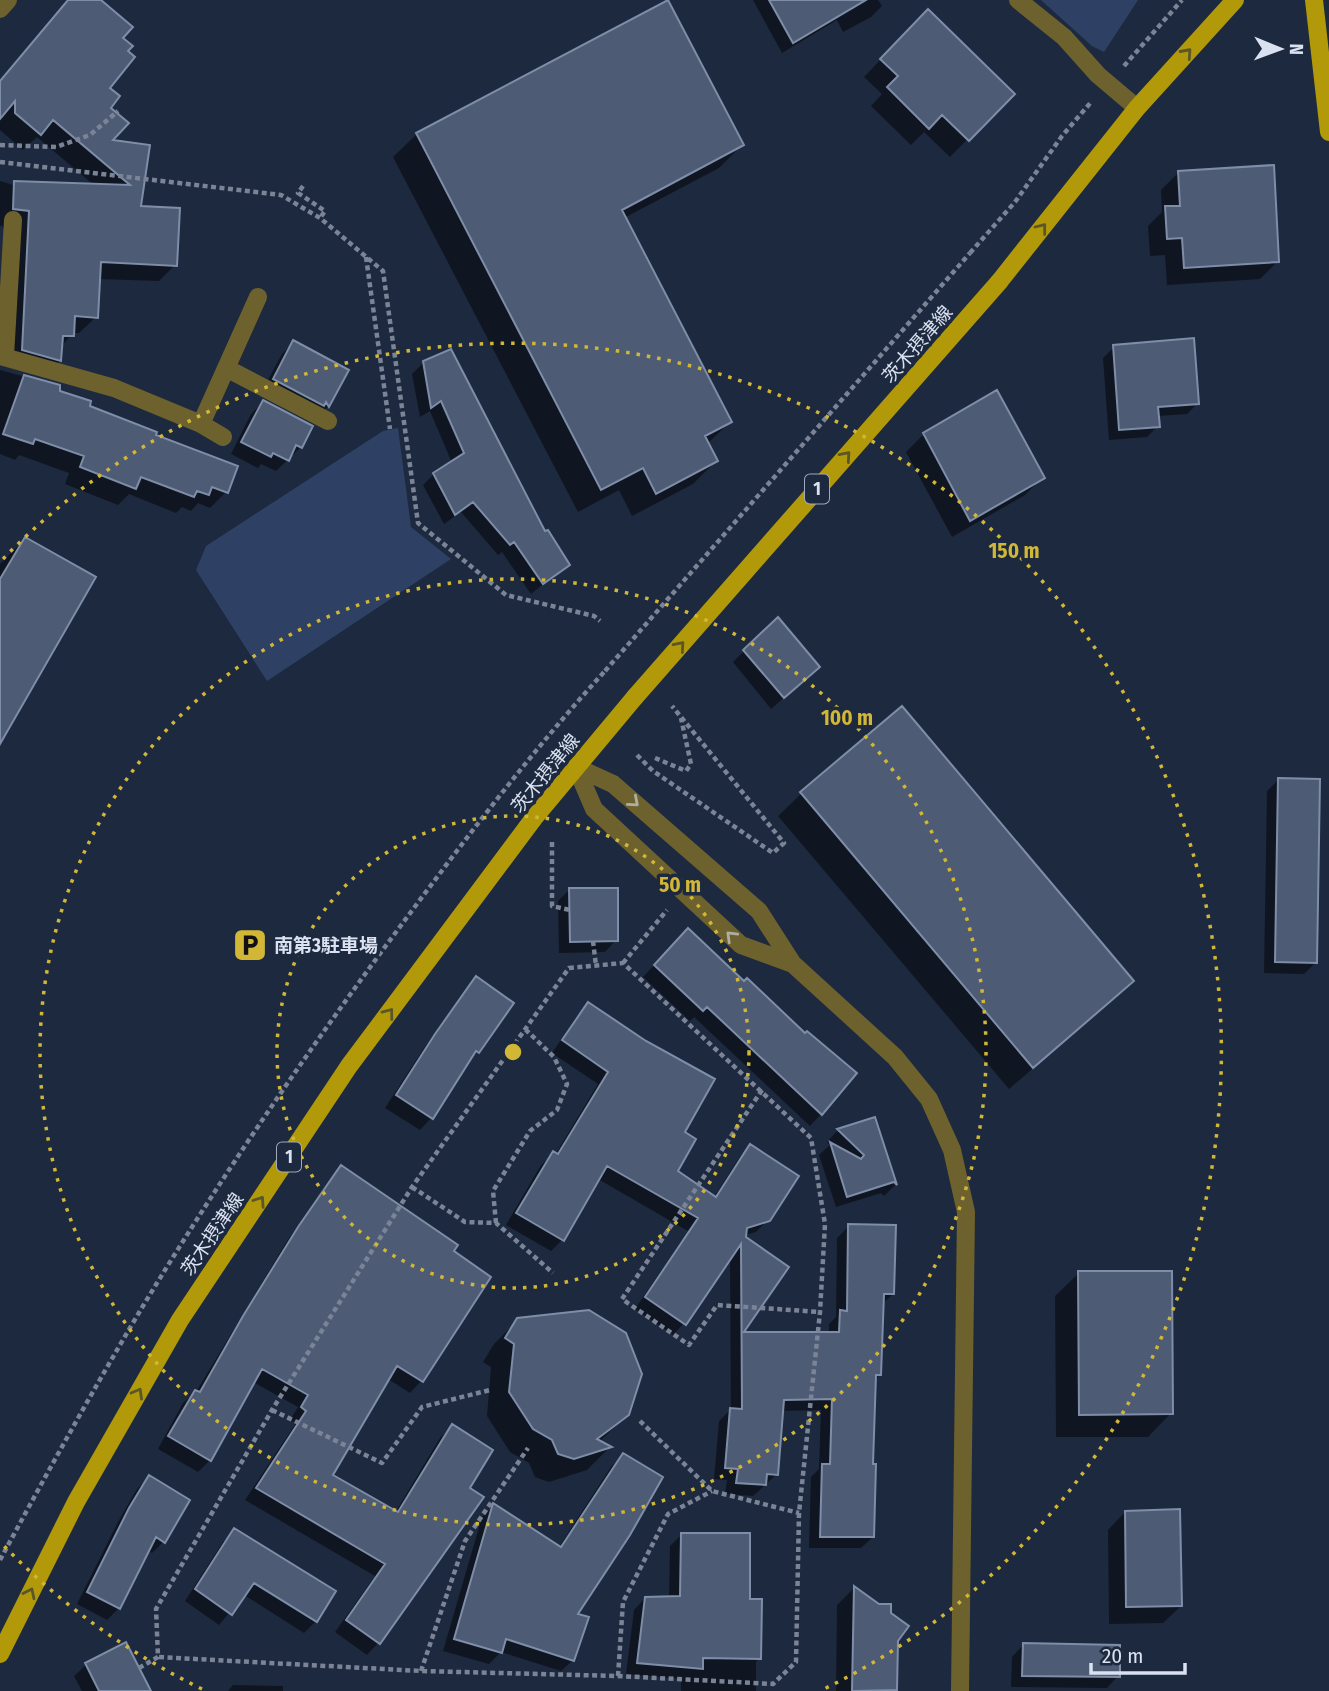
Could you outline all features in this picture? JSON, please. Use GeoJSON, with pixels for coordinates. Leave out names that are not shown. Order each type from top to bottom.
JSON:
{"type":"FeatureCollection","features":[{"type":"Feature","properties":{"kind":"main road","name":"茨木摂津線"},"geometry":{"type":"LineString","coordinates":[[0,1654],[76,1502],[180,1320],[349,1066],[534,818],[635,697],[999,282],[1137,108],[1235,0]]}},
{"type":"Feature","properties":{"kind":"main road"},"geometry":{"type":"LineString","coordinates":[[1314,0],[1329,132]]}},
{"type":"Feature","properties":{"kind":"street"},"geometry":{"type":"LineString","coordinates":[[0,9],[8,0]]}},
{"type":"Feature","properties":{"kind":"street"},"geometry":{"type":"LineString","coordinates":[[1018,0],[1064,37],[1108,84],[1137,108]]}},
{"type":"Feature","properties":{"kind":"street"},"geometry":{"type":"LineString","coordinates":[[13,220],[3,356],[114,387],[201,424],[223,437]]}},
{"type":"Feature","properties":{"kind":"street"},"geometry":{"type":"LineString","coordinates":[[201,424],[258,297]]}},
{"type":"Feature","properties":{"kind":"street"},"geometry":{"type":"LineString","coordinates":[[226,368],[328,421]]}},
{"type":"Feature","properties":{"kind":"street"},"geometry":{"type":"LineString","coordinates":[[576,767],[594,809],[741,945],[793,964]]}},
{"type":"Feature","properties":{"kind":"street"},"geometry":{"type":"LineString","coordinates":[[576,767],[613,784],[759,911],[793,964],[895,1057],[929,1099],[952,1150],[966,1212],[960,1691]]}},
{"type":"Feature","properties":{"kind":"path"},"geometry":{"type":"LineString","coordinates":[[0,1560],[70,1431],[146,1300],[298,1067],[448,862],[567,712],[1015,202],[1062,136],[1182,0]]}},
{"type":"Feature","properties":{"kind":"path"},"geometry":{"type":"LineString","coordinates":[[0,145],[56,147],[90,135],[118,111]]}},
{"type":"Feature","properties":{"kind":"path"},"geometry":{"type":"LineString","coordinates":[[0,162],[281,195],[320,218],[383,271],[418,523],[506,595],[594,616],[600,621]]}},
{"type":"Feature","properties":{"kind":"path"},"geometry":{"type":"LineString","coordinates":[[303,186],[298,193],[325,211],[320,218]]}},
{"type":"Feature","properties":{"kind":"path"},"geometry":{"type":"LineString","coordinates":[[366,256],[390,429]]}},
{"type":"Feature","properties":{"kind":"path"},"geometry":{"type":"LineString","coordinates":[[637,755],[653,771],[772,853],[784,843],[672,706]]}},
{"type":"Feature","properties":{"kind":"path"},"geometry":{"type":"LineString","coordinates":[[654,758],[686,771],[691,764],[680,716]]}},
{"type":"Feature","properties":{"kind":"path"},"geometry":{"type":"LineString","coordinates":[[552,842],[552,906],[570,910]]}},
{"type":"Feature","properties":{"kind":"path"},"geometry":{"type":"LineString","coordinates":[[158,1657],[156,1609],[272,1410],[412,1187],[569,968],[623,963],[683,890]]}},
{"type":"Feature","properties":{"kind":"path"},"geometry":{"type":"LineString","coordinates":[[593,941],[596,965]]}},
{"type":"Feature","properties":{"kind":"path"},"geometry":{"type":"LineString","coordinates":[[139,1668],[158,1657],[773,1685],[796,1662],[799,1513],[820,1312],[825,1224],[811,1138],[623,963]]}},
{"type":"Feature","properties":{"kind":"path"},"geometry":{"type":"LineString","coordinates":[[496,1223],[493,1191],[530,1131],[557,1110],[567,1084],[554,1056],[525,1029]]}},
{"type":"Feature","properties":{"kind":"path"},"geometry":{"type":"LineString","coordinates":[[762,1090],[622,1299],[689,1345],[717,1305],[820,1312]]}},
{"type":"Feature","properties":{"kind":"path"},"geometry":{"type":"LineString","coordinates":[[412,1187],[465,1222],[496,1223],[553,1273]]}},
{"type":"Feature","properties":{"kind":"path"},"geometry":{"type":"LineString","coordinates":[[272,1410],[382,1463],[422,1407],[490,1390]]}},
{"type":"Feature","properties":{"kind":"path"},"geometry":{"type":"LineString","coordinates":[[640,1421],[712,1491],[799,1513]]}},
{"type":"Feature","properties":{"kind":"path"},"geometry":{"type":"LineString","coordinates":[[421,1671],[464,1541],[528,1448]]}},
{"type":"Feature","properties":{"kind":"path"},"geometry":{"type":"LineString","coordinates":[[618,1676],[623,1602],[668,1514],[712,1491]]}},
{"type":"Feature","properties":{"kind":"shaded area"},"geometry":{"type":"Polygon","coordinates":[[[1041,0],[1138,0],[1104,52],[1092,46],[1041,0]]]}},
{"type":"Feature","properties":{"kind":"shaded area"},"geometry":{"type":"Polygon","coordinates":[[[398,428],[411,527],[451,559],[267,681],[196,570],[206,546],[383,431],[398,428]]]}},
{"type":"Feature","properties":{"kind":"building"},"geometry":{"type":"Polygon","coordinates":[[[68,0],[101,0],[133,27],[123,38],[133,46],[128,51],[135,57],[110,88],[120,96],[111,108],[129,123],[113,140],[150,145],[141,206],[180,208],[177,266],[101,262],[98,318],[75,316],[74,336],[63,336],[61,361],[22,350],[29,211],[13,209],[14,181],[130,185],[53,120],[41,135],[15,113],[15,101],[0,119],[0,81],[68,0]]]}},
{"type":"Feature","properties":{"kind":"building"},"geometry":{"type":"Polygon","coordinates":[[[668,0],[744,145],[622,210],[732,422],[705,436],[718,461],[656,494],[643,468],[601,490],[416,133],[668,0]]]}},
{"type":"Feature","properties":{"kind":"building"},"geometry":{"type":"Polygon","coordinates":[[[769,0],[866,0],[793,43],[769,0]]]}},
{"type":"Feature","properties":{"kind":"building"},"geometry":{"type":"Polygon","coordinates":[[[928,9],[1015,94],[969,141],[942,115],[929,129],[887,87],[898,76],[880,59],[928,9]]]}},
{"type":"Feature","properties":{"kind":"building"},"geometry":{"type":"Polygon","coordinates":[[[1274,165],[1279,262],[1184,268],[1182,238],[1167,239],[1165,206],[1180,206],[1178,171],[1274,165]]]}},
{"type":"Feature","properties":{"kind":"building"},"geometry":{"type":"Polygon","coordinates":[[[1194,338],[1199,404],[1158,407],[1160,427],[1119,430],[1113,345],[1194,338]]]}},
{"type":"Feature","properties":{"kind":"building"},"geometry":{"type":"Polygon","coordinates":[[[293,340],[349,370],[329,407],[326,402],[324,406],[273,379],[293,340]]]}},
{"type":"Feature","properties":{"kind":"building"},"geometry":{"type":"Polygon","coordinates":[[[451,349],[545,531],[548,530],[570,565],[543,584],[514,542],[510,545],[473,502],[455,515],[433,473],[464,453],[441,401],[431,408],[423,361],[451,349]]]}},
{"type":"Feature","properties":{"kind":"building"},"geometry":{"type":"Polygon","coordinates":[[[24,375],[60,385],[60,391],[91,401],[90,406],[238,466],[228,493],[212,487],[209,495],[197,491],[194,497],[141,477],[136,489],[80,467],[84,456],[35,439],[33,444],[3,434],[24,375]]]}},
{"type":"Feature","properties":{"kind":"building"},"geometry":{"type":"Polygon","coordinates":[[[997,390],[1045,478],[970,521],[923,433],[997,390]]]}},
{"type":"Feature","properties":{"kind":"building"},"geometry":{"type":"Polygon","coordinates":[[[263,400],[313,426],[302,448],[296,445],[289,461],[273,453],[271,457],[241,442],[263,400]]]}},
{"type":"Feature","properties":{"kind":"building"},"geometry":{"type":"Polygon","coordinates":[[[25,537],[96,577],[0,744],[0,579],[25,537]]]}},
{"type":"Feature","properties":{"kind":"building"},"geometry":{"type":"Polygon","coordinates":[[[778,617],[820,667],[784,698],[743,650],[778,617]]]}},
{"type":"Feature","properties":{"kind":"building"},"geometry":{"type":"Polygon","coordinates":[[[902,706],[1134,981],[1033,1068],[800,792],[902,706]]]}},
{"type":"Feature","properties":{"kind":"building"},"geometry":{"type":"Polygon","coordinates":[[[1278,778],[1320,779],[1317,963],[1275,962],[1278,778]]]}},
{"type":"Feature","properties":{"kind":"building"},"geometry":{"type":"Polygon","coordinates":[[[569,888],[618,888],[618,941],[570,942],[569,888]]]}},
{"type":"Feature","properties":{"kind":"building"},"geometry":{"type":"Polygon","coordinates":[[[688,928],[744,981],[747,978],[805,1033],[807,1031],[857,1073],[822,1115],[707,1007],[703,1011],[654,965],[688,928]]]}},
{"type":"Feature","properties":{"kind":"building"},"geometry":{"type":"Polygon","coordinates":[[[476,976],[514,1003],[479,1053],[476,1051],[433,1119],[396,1095],[476,976]]]}},
{"type":"Feature","properties":{"kind":"building"},"geometry":{"type":"Polygon","coordinates":[[[588,1002],[646,1041],[715,1079],[685,1132],[696,1139],[678,1171],[716,1197],[750,1144],[799,1176],[770,1221],[747,1228],[746,1237],[789,1267],[744,1332],[839,1332],[840,1310],[847,1311],[848,1224],[896,1225],[894,1294],[884,1294],[881,1375],[876,1375],[874,1537],[820,1537],[822,1464],[830,1464],[832,1399],[784,1400],[778,1475],[767,1474],[766,1485],[736,1483],[738,1469],[725,1468],[730,1408],[742,1409],[741,1244],[686,1325],[645,1297],[698,1218],[607,1166],[564,1241],[516,1213],[553,1151],[558,1154],[608,1072],[562,1040],[588,1002]]]}},
{"type":"Feature","properties":{"kind":"building"},"geometry":{"type":"Polygon","coordinates":[[[875,1117],[897,1185],[894,1182],[847,1197],[830,1142],[861,1159],[864,1155],[837,1129],[875,1117]]]}},
{"type":"Feature","properties":{"kind":"building"},"geometry":{"type":"Polygon","coordinates":[[[341,1165],[458,1245],[454,1251],[491,1277],[423,1382],[397,1366],[333,1475],[398,1512],[452,1424],[493,1450],[470,1488],[484,1497],[380,1644],[346,1620],[385,1564],[256,1488],[306,1411],[301,1407],[308,1395],[262,1369],[211,1461],[168,1436],[195,1390],[200,1392],[298,1227],[341,1165]]]}},
{"type":"Feature","properties":{"kind":"building"},"geometry":{"type":"Polygon","coordinates":[[[1078,1271],[1172,1271],[1173,1414],[1079,1415],[1078,1271]]]}},
{"type":"Feature","properties":{"kind":"building"},"geometry":{"type":"Polygon","coordinates":[[[589,1310],[626,1333],[642,1374],[629,1415],[597,1439],[612,1447],[574,1459],[558,1454],[552,1440],[533,1429],[509,1392],[514,1344],[505,1338],[517,1318],[589,1310]]]}},
{"type":"Feature","properties":{"kind":"building"},"geometry":{"type":"Polygon","coordinates":[[[623,1453],[663,1477],[630,1535],[578,1614],[589,1617],[574,1661],[506,1639],[502,1653],[454,1639],[493,1503],[561,1547],[623,1453]]]}},
{"type":"Feature","properties":{"kind":"building"},"geometry":{"type":"Polygon","coordinates":[[[149,1475],[190,1500],[165,1543],[156,1537],[120,1609],[87,1592],[129,1508],[149,1475]]]}},
{"type":"Feature","properties":{"kind":"building"},"geometry":{"type":"Polygon","coordinates":[[[1180,1509],[1182,1606],[1126,1607],[1125,1511],[1180,1509]]]}},
{"type":"Feature","properties":{"kind":"building"},"geometry":{"type":"Polygon","coordinates":[[[234,1528],[336,1591],[317,1622],[254,1583],[232,1615],[195,1589],[234,1528]]]}},
{"type":"Feature","properties":{"kind":"building"},"geometry":{"type":"Polygon","coordinates":[[[681,1533],[750,1533],[750,1599],[762,1599],[761,1659],[703,1658],[703,1669],[637,1663],[645,1597],[680,1596],[681,1533]]]}},
{"type":"Feature","properties":{"kind":"building"},"geometry":{"type":"Polygon","coordinates":[[[854,1586],[879,1604],[891,1604],[891,1613],[909,1626],[898,1641],[897,1690],[852,1691],[854,1586]]]}},
{"type":"Feature","properties":{"kind":"building"},"geometry":{"type":"Polygon","coordinates":[[[126,1642],[151,1691],[99,1691],[85,1663],[126,1642]]]}},
{"type":"Feature","properties":{"kind":"building"},"geometry":{"type":"Polygon","coordinates":[[[1023,1643],[1120,1645],[1120,1677],[1022,1676],[1023,1643]]]}},
{"type":"Feature","properties":{"kind":"place","name":"南第3駐車場"},"geometry":{"type":"Point","coordinates":[250,945]}}]}
